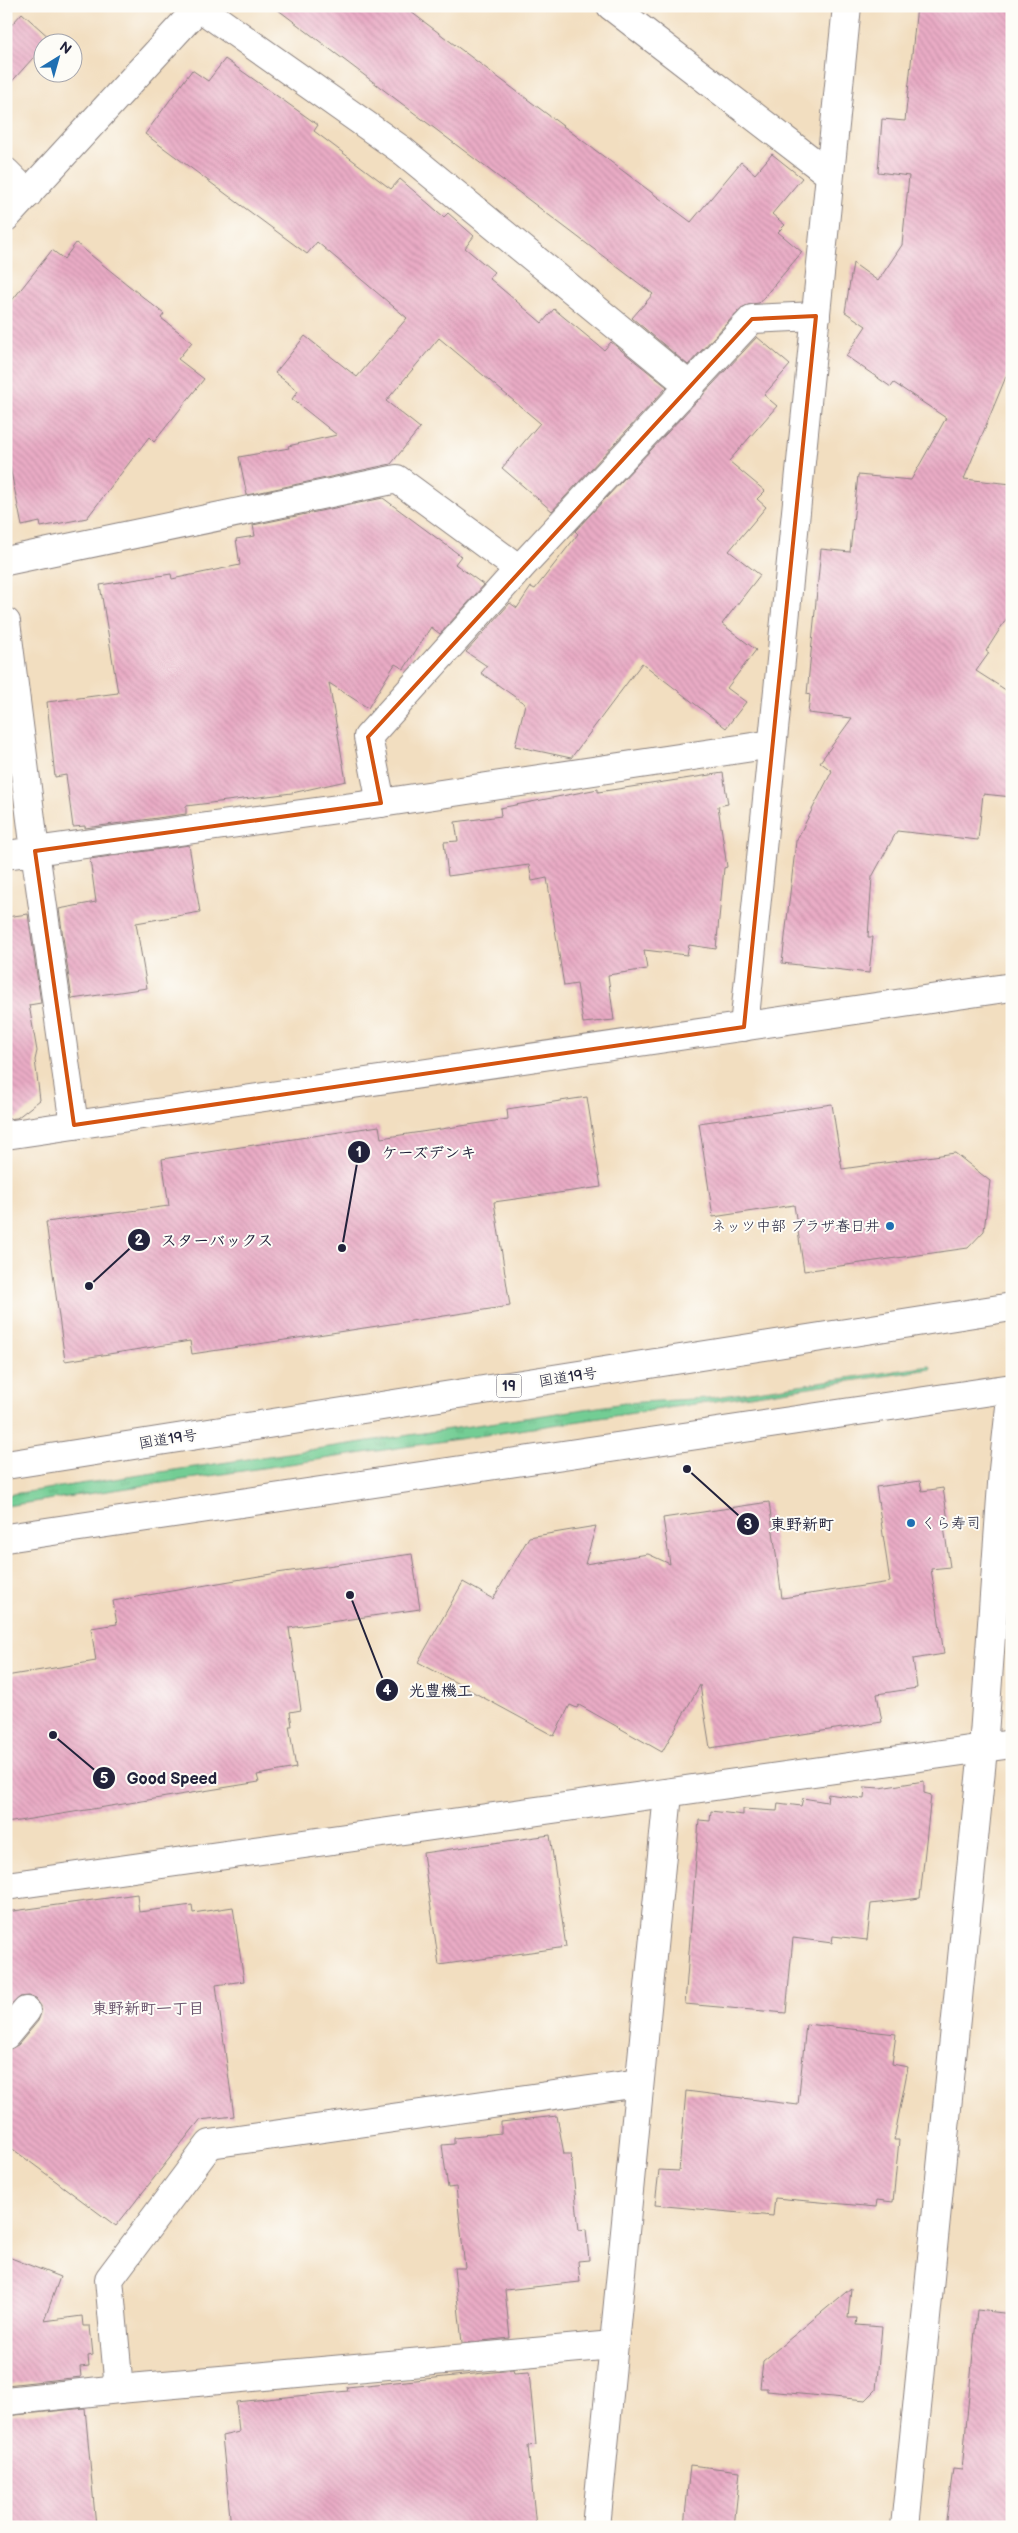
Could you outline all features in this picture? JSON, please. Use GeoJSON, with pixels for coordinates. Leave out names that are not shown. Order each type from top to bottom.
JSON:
{"type":"FeatureCollection","features":[{"type":"Feature","properties":{"kind":"main road"},"geometry":{"type":"LineString","coordinates":[[611,6],[829,174]]}},
{"type":"Feature","properties":{"kind":"main road"},"geometry":{"type":"LineString","coordinates":[[744,1027],[846,6]]}},
{"type":"Feature","properties":{"kind":"main road"},"geometry":{"type":"LineString","coordinates":[[6,217],[199,7],[403,151],[691,387]]}},
{"type":"Feature","properties":{"kind":"main road"},"geometry":{"type":"LineString","coordinates":[[6,172],[28,194]]}},
{"type":"Feature","properties":{"kind":"main road"},"geometry":{"type":"LineString","coordinates":[[381,803],[368,737],[519,569],[691,387],[752,318],[816,316]]}},
{"type":"Feature","properties":{"kind":"main road"},"geometry":{"type":"LineString","coordinates":[[6,561],[398,479],[519,569]]}},
{"type":"Feature","properties":{"kind":"main road"},"geometry":{"type":"LineString","coordinates":[[6,622],[35,851],[74,1125]]}},
{"type":"Feature","properties":{"kind":"main road"},"geometry":{"type":"LineString","coordinates":[[6,855],[381,803],[772,744]]}},
{"type":"Feature","properties":{"kind":"main road"},"geometry":{"type":"LineString","coordinates":[[6,1135],[1012,987]]}},
{"type":"Feature","properties":{"kind":"main road","name":"国道19号"},"geometry":{"type":"LineString","coordinates":[[6,1465],[1012,1307]]}},
{"type":"Feature","properties":{"kind":"main road"},"geometry":{"type":"LineString","coordinates":[[6,1538],[1012,1388],[1003,1470],[983,1749],[905,2527]]}},
{"type":"Feature","properties":{"kind":"main road"},"geometry":{"type":"LineString","coordinates":[[6,1886],[1012,1744]]}},
{"type":"Feature","properties":{"kind":"main road"},"geometry":{"type":"LineString","coordinates":[[596,2527],[668,1794]]}},
{"type":"Feature","properties":{"kind":"main road"},"geometry":{"type":"LineString","coordinates":[[6,2035],[26,2011]]}},
{"type":"Feature","properties":{"kind":"main road"},"geometry":{"type":"LineString","coordinates":[[119,2388],[109,2279],[210,2144],[639,2083]]}},
{"type":"Feature","properties":{"kind":"main road"},"geometry":{"type":"LineString","coordinates":[[6,2402],[119,2388],[613,2345]]}},
{"type":"Feature","properties":{"kind":"highlighted area"},"geometry":{"type":"Polygon","coordinates":[[[816,316],[744,1027],[74,1125],[35,851],[381,803],[368,737],[752,319],[816,316]]]}},
{"type":"Feature","properties":{"kind":"green space"},"geometry":{"type":"Polygon","coordinates":[[[930,1366],[931,1369],[6,1506],[6,1495],[625,1403],[709,1398],[930,1366]]]}},
{"type":"Feature","properties":{"kind":"building"},"geometry":{"type":"Polygon","coordinates":[[[273,6],[403,6],[691,222],[741,162],[755,174],[772,154],[802,178],[772,214],[785,225],[778,232],[802,252],[759,303],[741,308],[688,365],[632,318],[653,294],[273,6]]]}},
{"type":"Feature","properties":{"kind":"building"},"geometry":{"type":"Polygon","coordinates":[[[917,6],[1012,6],[1012,362],[964,479],[1012,484],[1012,610],[986,651],[989,653],[976,671],[1012,694],[1012,797],[983,794],[978,840],[897,831],[872,877],[868,937],[873,937],[869,973],[782,963],[796,841],[832,771],[820,762],[852,718],[808,713],[810,695],[807,694],[821,549],[850,552],[858,475],[911,480],[946,418],[894,383],[891,387],[846,356],[866,326],[845,312],[853,263],[878,281],[902,245],[909,176],[878,172],[882,119],[905,121],[917,6]]]}},
{"type":"Feature","properties":{"kind":"building"},"geometry":{"type":"Polygon","coordinates":[[[22,13],[43,32],[32,32],[32,59],[6,88],[6,31],[22,13]]]}},
{"type":"Feature","properties":{"kind":"building"},"geometry":{"type":"Polygon","coordinates":[[[225,59],[318,125],[314,131],[391,189],[400,179],[444,217],[448,213],[474,236],[465,248],[494,272],[489,278],[542,323],[554,309],[604,350],[611,342],[667,387],[552,511],[502,468],[540,423],[439,338],[386,401],[420,428],[391,464],[247,495],[239,457],[289,448],[288,446],[337,435],[292,399],[298,391],[275,373],[305,336],[357,377],[407,318],[317,242],[307,254],[145,134],[192,70],[208,81],[225,59]]]}},
{"type":"Feature","properties":{"kind":"building"},"geometry":{"type":"Polygon","coordinates":[[[76,243],[164,314],[161,318],[192,342],[178,359],[204,379],[154,442],[149,437],[87,518],[41,527],[40,522],[22,526],[6,447],[6,308],[52,250],[64,259],[76,243]]]}},
{"type":"Feature","properties":{"kind":"building"},"geometry":{"type":"Polygon","coordinates":[[[757,337],[790,365],[764,395],[777,406],[729,461],[765,491],[757,499],[766,507],[729,551],[760,575],[722,624],[756,650],[727,688],[746,702],[726,728],[642,663],[571,758],[515,746],[525,704],[481,673],[487,666],[466,652],[510,603],[517,608],[531,587],[535,589],[578,534],[575,531],[757,337]]]}},
{"type":"Feature","properties":{"kind":"building"},"geometry":{"type":"Polygon","coordinates":[[[383,498],[461,556],[455,564],[484,585],[440,634],[431,627],[404,669],[395,664],[368,708],[329,683],[346,781],[292,793],[186,806],[186,814],[85,828],[85,826],[73,827],[66,775],[55,777],[47,702],[118,693],[100,585],[171,574],[172,579],[240,565],[236,539],[255,536],[253,525],[383,498]]]}},
{"type":"Feature","properties":{"kind":"building"},"geometry":{"type":"Polygon","coordinates":[[[723,773],[728,804],[718,806],[727,867],[724,868],[716,949],[689,945],[687,955],[644,950],[647,969],[608,975],[614,1020],[583,1023],[577,984],[564,986],[547,878],[532,881],[529,865],[448,876],[444,842],[458,841],[455,822],[501,816],[500,808],[598,789],[598,792],[723,773]]]}},
{"type":"Feature","properties":{"kind":"building"},"geometry":{"type":"Polygon","coordinates":[[[189,845],[200,912],[136,923],[147,988],[72,999],[59,909],[96,902],[90,859],[189,845]]]}},
{"type":"Feature","properties":{"kind":"building"},"geometry":{"type":"Polygon","coordinates":[[[28,914],[41,1003],[29,1005],[37,1051],[35,1060],[40,1100],[17,1118],[6,1119],[6,917],[28,914]]]}},
{"type":"Feature","properties":{"kind":"building"},"geometry":{"type":"Polygon","coordinates":[[[587,1097],[601,1187],[494,1202],[510,1306],[192,1354],[190,1341],[65,1361],[46,1222],[169,1206],[162,1159],[379,1126],[381,1138],[508,1119],[507,1109],[587,1097]]]}},
{"type":"Feature","properties":{"kind":"building"},"geometry":{"type":"Polygon","coordinates":[[[832,1104],[842,1169],[955,1153],[990,1181],[984,1231],[968,1248],[804,1271],[794,1205],[713,1217],[699,1123],[832,1104]]]}},
{"type":"Feature","properties":{"kind":"building"},"geometry":{"type":"Polygon","coordinates":[[[920,1481],[922,1491],[943,1488],[949,1527],[944,1527],[950,1567],[931,1569],[944,1654],[913,1659],[917,1688],[877,1694],[882,1722],[710,1748],[700,1685],[662,1752],[579,1705],[577,1708],[570,1705],[554,1736],[418,1662],[463,1582],[493,1599],[529,1537],[596,1526],[585,1564],[648,1554],[670,1564],[663,1518],[769,1502],[782,1598],[890,1582],[876,1487],[920,1481]]]}},
{"type":"Feature","properties":{"kind":"building"},"geometry":{"type":"Polygon","coordinates":[[[412,1554],[420,1609],[289,1628],[301,1710],[290,1712],[292,1726],[289,1726],[296,1768],[257,1775],[259,1782],[6,1823],[6,1676],[96,1661],[91,1628],[117,1624],[113,1601],[277,1573],[412,1554]]]}},
{"type":"Feature","properties":{"kind":"building"},"geometry":{"type":"Polygon","coordinates":[[[924,1781],[924,1793],[931,1795],[920,1898],[871,1904],[867,1940],[833,1936],[832,1943],[793,1938],[786,2013],[685,2004],[699,1820],[710,1821],[711,1811],[743,1815],[743,1809],[777,1811],[778,1803],[801,1806],[803,1798],[827,1802],[828,1794],[864,1799],[865,1787],[880,1788],[924,1781]]]}},
{"type":"Feature","properties":{"kind":"building"},"geometry":{"type":"Polygon","coordinates":[[[550,1835],[566,1947],[439,1965],[423,1853],[550,1835]]]}},
{"type":"Feature","properties":{"kind":"building"},"geometry":{"type":"Polygon","coordinates":[[[137,1894],[139,1912],[192,1905],[193,1913],[233,1907],[244,1981],[216,1985],[234,2116],[200,2120],[116,2226],[6,2144],[6,2050],[18,2045],[38,2021],[41,2006],[36,1999],[28,1996],[20,1997],[6,2010],[6,1912],[137,1894]]]}},
{"type":"Feature","properties":{"kind":"building"},"geometry":{"type":"Polygon","coordinates":[[[806,2024],[896,2034],[892,2064],[908,2067],[894,2140],[899,2140],[893,2202],[877,2200],[876,2207],[775,2198],[773,2216],[655,2205],[659,2170],[679,2171],[686,2091],[798,2105],[806,2024]]]}},
{"type":"Feature","properties":{"kind":"building"},"geometry":{"type":"Polygon","coordinates":[[[557,2116],[564,2154],[571,2154],[579,2230],[586,2229],[589,2260],[578,2261],[580,2282],[505,2290],[510,2338],[462,2343],[454,2268],[465,2268],[456,2187],[448,2188],[442,2145],[454,2144],[454,2138],[501,2133],[501,2122],[557,2116]]]}},
{"type":"Feature","properties":{"kind":"building"},"geometry":{"type":"Polygon","coordinates":[[[6,2256],[60,2277],[44,2321],[82,2316],[83,2326],[90,2326],[93,2355],[88,2356],[89,2366],[80,2367],[81,2377],[6,2385],[6,2256]]]}},
{"type":"Feature","properties":{"kind":"building"},"geometry":{"type":"Polygon","coordinates":[[[851,2288],[848,2318],[857,2318],[856,2325],[882,2327],[876,2390],[866,2400],[767,2391],[767,2388],[760,2388],[763,2361],[851,2288]]]}},
{"type":"Feature","properties":{"kind":"building"},"geometry":{"type":"Polygon","coordinates":[[[977,2310],[1012,2314],[1012,2527],[945,2527],[953,2469],[962,2470],[977,2310]]]}},
{"type":"Feature","properties":{"kind":"building"},"geometry":{"type":"Polygon","coordinates":[[[513,2370],[514,2373],[529,2372],[536,2445],[528,2446],[536,2527],[231,2527],[222,2436],[239,2432],[236,2402],[348,2391],[347,2387],[513,2370]]]}},
{"type":"Feature","properties":{"kind":"building"},"geometry":{"type":"Polygon","coordinates":[[[85,2408],[96,2527],[6,2527],[6,2416],[85,2408]]]}},
{"type":"Feature","properties":{"kind":"building"},"geometry":{"type":"Polygon","coordinates":[[[690,2465],[740,2471],[734,2527],[684,2527],[690,2465]]]}},
{"type":"Feature","properties":{"kind":"place","name":"ネッツ中部 プラザ春日井"},"geometry":{"type":"Point","coordinates":[890,1226]}},
{"type":"Feature","properties":{"kind":"place","name":"ケーズデンキ"},"geometry":{"type":"Point","coordinates":[342,1248]}},
{"type":"Feature","properties":{"kind":"place","name":"スターバックス"},"geometry":{"type":"Point","coordinates":[89,1286]}},
{"type":"Feature","properties":{"kind":"place","name":"東野新町"},"geometry":{"type":"Point","coordinates":[687,1469]}},
{"type":"Feature","properties":{"kind":"place","name":"くら寿司"},"geometry":{"type":"Point","coordinates":[911,1523]}},
{"type":"Feature","properties":{"kind":"place","name":"光豊機工"},"geometry":{"type":"Point","coordinates":[350,1595]}},
{"type":"Feature","properties":{"kind":"place","name":"Good Speed"},"geometry":{"type":"Point","coordinates":[53,1735]}},
{"type":"Feature","properties":{"kind":"district","name":"東野新町一丁目"},"geometry":{"type":"Point","coordinates":[148,2008]}}]}
